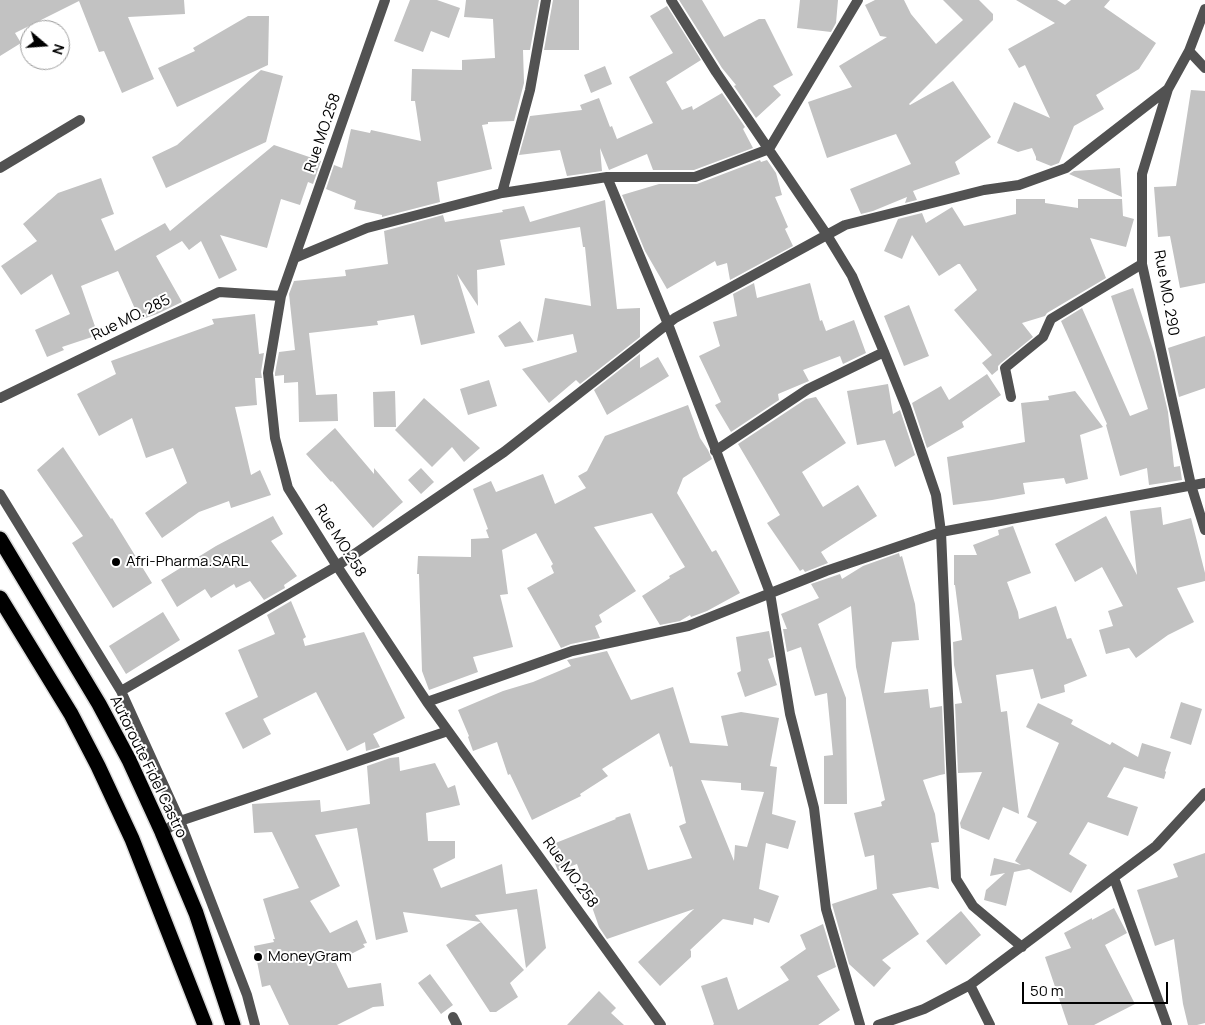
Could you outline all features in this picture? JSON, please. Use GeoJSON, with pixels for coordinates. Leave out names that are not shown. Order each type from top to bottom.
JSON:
{"type":"FeatureCollection","features":[{"type":"Feature","properties":{"kind":"highway","name":"Autoroute Fidel Castro"},"geometry":{"type":"LineString","coordinates":[[0,539],[99,704],[129,760],[196,913],[233,1025]]}},
{"type":"Feature","properties":{"kind":"highway"},"geometry":{"type":"LineString","coordinates":[[0,598],[71,714],[98,766],[132,838],[205,1025]]}},
{"type":"Feature","properties":{"kind":"street","name":"Rue MO.258"},"geometry":{"type":"LineString","coordinates":[[385,0],[281,296],[268,373],[275,438],[288,488],[336,566],[427,702],[661,1025]]}},
{"type":"Feature","properties":{"kind":"street"},"geometry":{"type":"LineString","coordinates":[[502,193],[530,90],[546,0]]}},
{"type":"Feature","properties":{"kind":"street"},"geometry":{"type":"LineString","coordinates":[[672,0],[716,72],[827,235],[852,276],[906,407],[936,495],[941,532],[956,879],[973,906],[1022,947]]}},
{"type":"Feature","properties":{"kind":"street"},"geometry":{"type":"LineString","coordinates":[[295,258],[367,228],[502,193],[607,177],[695,177],[769,149],[858,0]]}},
{"type":"Feature","properties":{"kind":"street"},"geometry":{"type":"LineString","coordinates":[[1197,0],[1205,8]]}},
{"type":"Feature","properties":{"kind":"street","name":"Rue MO. 290"},"geometry":{"type":"LineString","coordinates":[[1205,8],[1189,51],[1168,89],[1142,174],[1142,264],[1191,485],[1205,530]]}},
{"type":"Feature","properties":{"kind":"street"},"geometry":{"type":"LineString","coordinates":[[1189,51],[1205,68]]}},
{"type":"Feature","properties":{"kind":"street"},"geometry":{"type":"LineString","coordinates":[[121,691],[336,566],[504,452],[675,318],[845,225],[984,190],[1019,185],[1066,168],[1168,89]]}},
{"type":"Feature","properties":{"kind":"street"},"geometry":{"type":"LineString","coordinates":[[0,168],[80,120]]}},
{"type":"Feature","properties":{"kind":"street"},"geometry":{"type":"LineString","coordinates":[[607,177],[668,324],[770,593],[790,714],[814,808],[826,909],[860,1025]]}},
{"type":"Feature","properties":{"kind":"street"},"geometry":{"type":"LineString","coordinates":[[1010,397],[1005,368],[1043,337],[1051,319],[1142,264]]}},
{"type":"Feature","properties":{"kind":"street","name":"Rue MO. 285"},"geometry":{"type":"LineString","coordinates":[[0,398],[219,292],[281,296]]}},
{"type":"Feature","properties":{"kind":"street"},"geometry":{"type":"LineString","coordinates":[[715,450],[808,389],[884,352]]}},
{"type":"Feature","properties":{"kind":"street"},"geometry":{"type":"LineString","coordinates":[[427,702],[572,651],[688,626],[826,571],[941,532],[1205,483]]}},
{"type":"Feature","properties":{"kind":"street"},"geometry":{"type":"LineString","coordinates":[[0,494],[121,691],[180,821],[246,995],[255,1025]]}},
{"type":"Feature","properties":{"kind":"street"},"geometry":{"type":"LineString","coordinates":[[162,832],[180,821],[448,731]]}},
{"type":"Feature","properties":{"kind":"street"},"geometry":{"type":"LineString","coordinates":[[878,1025],[924,1009],[970,985],[1156,846],[1205,793]]}},
{"type":"Feature","properties":{"kind":"street"},"geometry":{"type":"LineString","coordinates":[[1114,878],[1167,1025]]}},
{"type":"Feature","properties":{"kind":"street"},"geometry":{"type":"LineString","coordinates":[[970,985],[990,1025]]}},
{"type":"Feature","properties":{"kind":"building"},"geometry":{"type":"Polygon","coordinates":[[[0,0],[184,0],[185,14],[128,17],[154,79],[122,93],[104,51],[99,52],[79,1],[41,20],[20,20],[20,30],[15,33],[20,44],[0,56],[0,0]]]}},
{"type":"Feature","properties":{"kind":"building"},"geometry":{"type":"Polygon","coordinates":[[[410,0],[437,0],[460,8],[449,38],[431,31],[423,52],[394,41],[410,0]]]}},
{"type":"Feature","properties":{"kind":"building"},"geometry":{"type":"Polygon","coordinates":[[[466,0],[539,0],[530,50],[523,50],[524,83],[514,121],[488,122],[488,124],[482,125],[492,169],[437,182],[440,202],[382,217],[382,215],[354,209],[356,201],[326,189],[334,165],[342,168],[351,129],[370,133],[371,130],[421,141],[415,101],[411,101],[412,69],[462,70],[462,60],[495,58],[493,19],[464,17],[466,0]]]}},
{"type":"Feature","properties":{"kind":"building"},"geometry":{"type":"Polygon","coordinates":[[[553,0],[579,0],[579,50],[544,50],[553,0]]]}},
{"type":"Feature","properties":{"kind":"building"},"geometry":{"type":"Polygon","coordinates":[[[679,0],[702,0],[724,37],[759,19],[765,19],[793,75],[773,86],[781,95],[756,118],[734,86],[736,85],[722,68],[679,0]]]}},
{"type":"Feature","properties":{"kind":"building"},"geometry":{"type":"Polygon","coordinates":[[[800,0],[838,0],[836,23],[831,32],[797,28],[800,0]]]}},
{"type":"Feature","properties":{"kind":"building"},"geometry":{"type":"Polygon","coordinates":[[[875,0],[904,0],[911,14],[936,44],[963,20],[943,0],[979,0],[993,14],[993,20],[909,104],[953,81],[991,137],[955,162],[960,174],[913,191],[917,200],[905,203],[907,197],[861,214],[850,189],[911,164],[896,134],[827,158],[808,102],[852,87],[839,66],[887,37],[880,36],[865,5],[875,0]]]}},
{"type":"Feature","properties":{"kind":"building"},"geometry":{"type":"Polygon","coordinates":[[[1016,0],[1057,0],[1065,5],[1071,0],[1110,0],[1104,7],[1156,43],[1139,69],[1096,95],[1104,109],[1074,126],[1059,163],[1051,166],[1036,160],[1032,148],[1018,152],[997,143],[1014,102],[1050,118],[1025,65],[1019,68],[1008,49],[1055,23],[1016,0]]]}},
{"type":"Feature","properties":{"kind":"building"},"geometry":{"type":"Polygon","coordinates":[[[667,6],[701,60],[666,82],[682,110],[692,106],[693,110],[722,93],[745,127],[743,129],[753,148],[694,170],[653,170],[647,154],[609,170],[600,148],[602,171],[567,176],[560,150],[519,155],[530,116],[582,110],[580,105],[599,98],[610,127],[612,126],[617,139],[653,123],[629,77],[673,53],[650,16],[667,6]]]}},
{"type":"Feature","properties":{"kind":"building"},"geometry":{"type":"Polygon","coordinates":[[[248,16],[269,16],[268,65],[177,107],[158,68],[195,51],[193,48],[248,16]]]}},
{"type":"Feature","properties":{"kind":"building"},"geometry":{"type":"Polygon","coordinates":[[[605,66],[612,84],[591,93],[584,75],[605,66]]]}},
{"type":"Feature","properties":{"kind":"building"},"geometry":{"type":"Polygon","coordinates":[[[261,70],[283,76],[266,142],[166,188],[152,157],[177,145],[261,70]]]}},
{"type":"Feature","properties":{"kind":"building"},"geometry":{"type":"Polygon","coordinates":[[[1191,90],[1205,91],[1205,283],[1180,288],[1170,236],[1158,237],[1154,187],[1176,186],[1191,90]]]}},
{"type":"Feature","properties":{"kind":"building"},"geometry":{"type":"Polygon","coordinates":[[[274,145],[321,161],[313,184],[308,182],[300,205],[281,199],[267,248],[220,235],[237,270],[219,279],[201,241],[189,250],[182,241],[156,256],[182,302],[140,320],[118,271],[81,286],[98,335],[62,347],[64,350],[47,357],[35,330],[70,314],[52,274],[21,295],[1,266],[37,241],[23,224],[58,193],[101,178],[114,214],[101,219],[115,251],[165,223],[170,231],[274,145]]]}},
{"type":"Feature","properties":{"kind":"building"},"geometry":{"type":"Polygon","coordinates":[[[760,160],[761,162],[767,160],[776,173],[782,195],[775,197],[788,227],[785,229],[793,246],[730,280],[727,263],[717,266],[715,261],[667,289],[645,251],[622,195],[659,184],[697,184],[760,160]]]}},
{"type":"Feature","properties":{"kind":"building"},"geometry":{"type":"Polygon","coordinates":[[[1120,168],[1122,197],[1069,174],[1074,171],[1120,168]]]}},
{"type":"Feature","properties":{"kind":"building"},"geometry":{"type":"Polygon","coordinates":[[[1016,199],[1045,199],[1045,203],[1078,208],[1078,199],[1122,199],[1123,216],[1134,219],[1126,247],[1090,238],[1106,278],[1045,316],[1022,323],[1033,337],[1001,363],[998,366],[998,370],[992,375],[982,363],[992,355],[954,310],[977,290],[960,264],[939,276],[912,235],[902,259],[884,251],[898,219],[922,213],[926,223],[952,207],[964,226],[1016,214],[1016,199]]]}},
{"type":"Feature","properties":{"kind":"building"},"geometry":{"type":"Polygon","coordinates":[[[605,200],[617,309],[640,308],[640,337],[580,384],[576,380],[549,403],[522,369],[577,352],[573,334],[537,341],[545,298],[591,306],[585,247],[583,247],[580,227],[500,240],[505,265],[477,270],[478,306],[457,274],[475,333],[421,345],[414,315],[377,321],[378,325],[309,333],[316,395],[337,394],[338,421],[299,422],[298,382],[284,383],[284,375],[275,376],[279,352],[295,350],[289,294],[294,281],[346,276],[345,270],[388,264],[384,231],[443,215],[445,222],[503,212],[502,210],[524,206],[530,222],[605,200]]]}},
{"type":"Feature","properties":{"kind":"building"},"geometry":{"type":"Polygon","coordinates":[[[754,283],[757,298],[810,283],[820,321],[822,320],[826,331],[854,320],[866,353],[843,364],[840,356],[803,370],[809,381],[778,394],[779,400],[731,432],[715,405],[721,402],[699,356],[720,346],[713,322],[737,316],[733,294],[754,283]]]}},
{"type":"Feature","properties":{"kind":"building"},"geometry":{"type":"Polygon","coordinates":[[[1133,288],[1154,352],[1168,412],[1174,467],[1180,466],[1182,480],[1149,485],[1147,468],[1120,476],[1107,424],[1061,321],[1082,308],[1130,416],[1148,409],[1111,296],[1133,288]]]}},
{"type":"Feature","properties":{"kind":"building"},"geometry":{"type":"Polygon","coordinates":[[[909,305],[929,356],[904,366],[884,316],[909,305]]]}},
{"type":"Feature","properties":{"kind":"building"},"geometry":{"type":"Polygon","coordinates":[[[255,314],[259,354],[264,353],[262,378],[255,378],[257,405],[235,407],[251,475],[260,470],[271,495],[231,508],[229,501],[199,512],[162,538],[145,513],[187,483],[173,448],[146,458],[132,418],[99,436],[77,394],[116,374],[111,361],[214,324],[212,319],[255,314]]]}},
{"type":"Feature","properties":{"kind":"building"},"geometry":{"type":"Polygon","coordinates":[[[520,321],[534,342],[505,347],[498,336],[520,321]]]}},
{"type":"Feature","properties":{"kind":"building"},"geometry":{"type":"Polygon","coordinates":[[[1205,336],[1205,388],[1179,397],[1168,348],[1205,336]]]}},
{"type":"Feature","properties":{"kind":"building"},"geometry":{"type":"Polygon","coordinates":[[[640,354],[640,368],[658,357],[669,376],[607,415],[594,390],[640,354]]]}},
{"type":"Feature","properties":{"kind":"building"},"geometry":{"type":"Polygon","coordinates":[[[987,374],[1001,395],[962,422],[964,427],[927,448],[912,403],[941,386],[949,400],[987,374]]]}},
{"type":"Feature","properties":{"kind":"building"},"geometry":{"type":"Polygon","coordinates":[[[489,380],[497,406],[468,415],[460,389],[489,380]]]}},
{"type":"Feature","properties":{"kind":"building"},"geometry":{"type":"Polygon","coordinates":[[[888,384],[893,414],[900,410],[915,455],[895,467],[885,440],[857,445],[847,391],[888,384]]]}},
{"type":"Feature","properties":{"kind":"building"},"geometry":{"type":"Polygon","coordinates":[[[395,391],[396,427],[374,427],[373,392],[395,391]]]}},
{"type":"Feature","properties":{"kind":"building"},"geometry":{"type":"Polygon","coordinates":[[[1075,391],[1103,427],[1080,435],[1088,479],[1066,484],[1064,478],[1023,483],[1025,494],[953,505],[947,457],[1025,442],[1021,403],[1049,400],[1048,396],[1075,391]]]}},
{"type":"Feature","properties":{"kind":"building"},"geometry":{"type":"Polygon","coordinates":[[[816,397],[846,443],[802,472],[823,507],[858,485],[877,516],[821,552],[828,563],[805,572],[803,569],[800,571],[767,523],[780,515],[738,444],[806,399],[816,397]]]}},
{"type":"Feature","properties":{"kind":"building"},"geometry":{"type":"Polygon","coordinates":[[[424,398],[480,448],[464,462],[452,447],[432,467],[395,430],[424,398]]]}},
{"type":"Feature","properties":{"kind":"building"},"geometry":{"type":"Polygon","coordinates":[[[688,405],[700,438],[712,459],[683,478],[677,493],[712,552],[716,550],[740,593],[707,611],[691,617],[690,615],[680,621],[660,625],[642,596],[685,567],[652,513],[594,527],[636,591],[599,615],[602,622],[595,626],[600,638],[561,648],[527,588],[554,573],[551,566],[553,564],[536,533],[502,550],[508,594],[500,595],[513,647],[473,657],[478,672],[429,690],[422,671],[419,574],[417,574],[418,556],[471,557],[471,539],[489,538],[486,530],[488,529],[473,489],[491,481],[496,492],[543,474],[555,504],[586,488],[578,476],[587,471],[605,436],[688,405]]]}},
{"type":"Feature","properties":{"kind":"building"},"geometry":{"type":"Polygon","coordinates":[[[335,428],[374,474],[374,468],[403,502],[373,528],[306,454],[335,428]]]}},
{"type":"Feature","properties":{"kind":"building"},"geometry":{"type":"Polygon","coordinates":[[[63,447],[112,518],[152,583],[113,608],[72,543],[83,536],[37,470],[63,447]]]}},
{"type":"Feature","properties":{"kind":"building"},"geometry":{"type":"Polygon","coordinates":[[[421,468],[434,482],[421,494],[408,480],[421,468]]]}},
{"type":"Feature","properties":{"kind":"building"},"geometry":{"type":"Polygon","coordinates":[[[1161,507],[1163,525],[1191,518],[1205,573],[1205,581],[1177,588],[1194,622],[1168,635],[1136,658],[1129,648],[1106,654],[1099,630],[1113,626],[1108,611],[1123,606],[1102,567],[1075,582],[1055,544],[1106,516],[1137,575],[1130,511],[1161,507]]]}},
{"type":"Feature","properties":{"kind":"building"},"geometry":{"type":"Polygon","coordinates":[[[273,516],[283,534],[271,541],[297,576],[284,585],[285,588],[264,600],[250,581],[236,588],[234,584],[211,598],[205,589],[177,607],[161,580],[216,546],[273,516]]]}},
{"type":"Feature","properties":{"kind":"building"},"geometry":{"type":"Polygon","coordinates":[[[1013,526],[1031,573],[1007,582],[1019,619],[1056,606],[1067,639],[1071,638],[1087,676],[1064,685],[1065,692],[1041,699],[1033,669],[996,675],[1001,712],[1007,711],[1019,814],[1003,807],[989,840],[961,828],[960,823],[982,772],[958,773],[955,704],[962,703],[954,665],[953,642],[962,640],[954,585],[954,555],[977,555],[973,545],[999,535],[998,530],[1013,526]]]}},
{"type":"Feature","properties":{"kind":"building"},"geometry":{"type":"Polygon","coordinates":[[[899,553],[900,557],[902,556],[915,604],[919,640],[892,642],[884,693],[928,689],[930,708],[942,706],[945,774],[923,780],[935,814],[939,842],[931,843],[939,889],[930,887],[892,894],[919,934],[882,960],[891,968],[874,987],[849,964],[832,904],[877,889],[874,855],[865,857],[854,813],[882,806],[881,802],[885,800],[856,667],[851,606],[818,624],[846,698],[847,804],[824,804],[824,756],[833,755],[827,693],[815,696],[801,647],[787,652],[783,629],[787,629],[781,614],[819,598],[811,584],[840,574],[842,579],[863,566],[899,553]]]}},
{"type":"Feature","properties":{"kind":"building"},"geometry":{"type":"Polygon","coordinates":[[[291,601],[306,637],[303,639],[305,646],[364,632],[405,718],[373,734],[380,747],[366,751],[365,742],[347,751],[316,692],[263,719],[271,734],[243,749],[225,713],[258,697],[238,650],[275,634],[267,615],[291,601]]]}},
{"type":"Feature","properties":{"kind":"building"},"geometry":{"type":"Polygon","coordinates":[[[163,612],[180,640],[126,674],[109,646],[163,612]]]}},
{"type":"Feature","properties":{"kind":"building"},"geometry":{"type":"Polygon","coordinates":[[[769,631],[774,657],[768,659],[777,685],[745,697],[737,673],[741,671],[736,637],[769,631]]]}},
{"type":"Feature","properties":{"kind":"building"},"geometry":{"type":"Polygon","coordinates":[[[607,651],[631,700],[673,687],[690,743],[728,746],[721,716],[741,712],[779,718],[770,766],[777,767],[772,814],[796,821],[788,849],[766,843],[759,889],[779,896],[769,923],[754,918],[753,925],[723,919],[690,950],[691,957],[660,986],[638,962],[694,909],[607,939],[599,927],[577,864],[558,871],[548,846],[630,813],[648,870],[692,858],[679,826],[686,823],[672,766],[670,767],[659,733],[602,769],[608,776],[580,794],[581,796],[532,820],[510,774],[508,775],[497,742],[473,751],[458,710],[571,666],[567,660],[607,651]],[[701,780],[734,861],[735,845],[747,847],[764,792],[741,790],[741,783],[701,780]]]}},
{"type":"Feature","properties":{"kind":"building"},"geometry":{"type":"Polygon","coordinates":[[[1181,702],[1202,709],[1191,745],[1170,738],[1181,702]]]}},
{"type":"Feature","properties":{"kind":"building"},"geometry":{"type":"Polygon","coordinates":[[[1038,703],[1073,720],[1071,724],[1110,745],[1112,742],[1138,757],[1142,743],[1171,752],[1164,779],[1124,767],[1107,797],[1138,807],[1128,836],[1088,822],[1069,854],[1087,865],[1071,893],[1029,869],[1014,872],[1006,906],[984,900],[986,890],[1005,873],[990,876],[994,858],[1021,865],[1015,861],[1037,822],[1027,817],[1059,743],[1026,727],[1038,703]]]}},
{"type":"Feature","properties":{"kind":"building"},"geometry":{"type":"Polygon","coordinates":[[[399,757],[400,771],[435,763],[448,788],[455,785],[460,805],[426,813],[428,841],[455,841],[455,858],[433,869],[441,888],[502,864],[506,894],[537,889],[546,948],[526,968],[517,909],[475,915],[481,922],[403,912],[408,932],[376,940],[357,828],[315,835],[340,886],[310,901],[330,933],[357,920],[367,943],[363,944],[365,947],[336,963],[348,988],[381,983],[384,1006],[373,1007],[337,1025],[289,1025],[270,985],[262,987],[254,946],[274,942],[273,939],[275,939],[263,899],[299,888],[272,832],[254,833],[252,804],[320,800],[321,812],[370,804],[367,766],[399,757]]]}},
{"type":"Feature","properties":{"kind":"building"},"geometry":{"type":"Polygon","coordinates":[[[1205,853],[1205,1023],[1188,1025],[1183,1004],[1174,939],[1155,946],[1137,890],[1178,877],[1173,864],[1205,853]]]}},
{"type":"Feature","properties":{"kind":"building"},"geometry":{"type":"Polygon","coordinates":[[[1114,908],[1127,933],[1105,945],[1135,1004],[1094,1025],[1068,1025],[1045,957],[1071,948],[1064,933],[1114,908]]]}},
{"type":"Feature","properties":{"kind":"building"},"geometry":{"type":"Polygon","coordinates":[[[961,911],[981,935],[946,965],[926,941],[961,911]]]}},
{"type":"Feature","properties":{"kind":"building"},"geometry":{"type":"Polygon","coordinates":[[[481,922],[524,970],[510,983],[518,997],[496,1012],[490,1012],[446,945],[481,922]]]}},
{"type":"Feature","properties":{"kind":"building"},"geometry":{"type":"Polygon","coordinates":[[[823,924],[836,967],[817,976],[840,1010],[818,1025],[713,1025],[701,986],[727,977],[738,1010],[789,980],[780,967],[806,949],[800,935],[823,924]]]}},
{"type":"Feature","properties":{"kind":"building"},"geometry":{"type":"Polygon","coordinates":[[[430,974],[453,1005],[441,1014],[418,983],[430,974]]]}},
{"type":"Feature","properties":{"kind":"building"},"geometry":{"type":"Polygon","coordinates":[[[599,991],[616,1008],[611,1013],[624,1025],[567,1025],[599,991]]]}},
{"type":"Feature","properties":{"kind":"place","name":"Afri-Pharma.SARL"},"geometry":{"type":"Point","coordinates":[116,562]}},
{"type":"Feature","properties":{"kind":"place","name":"MoneyGram"},"geometry":{"type":"Point","coordinates":[258,957]}}]}
